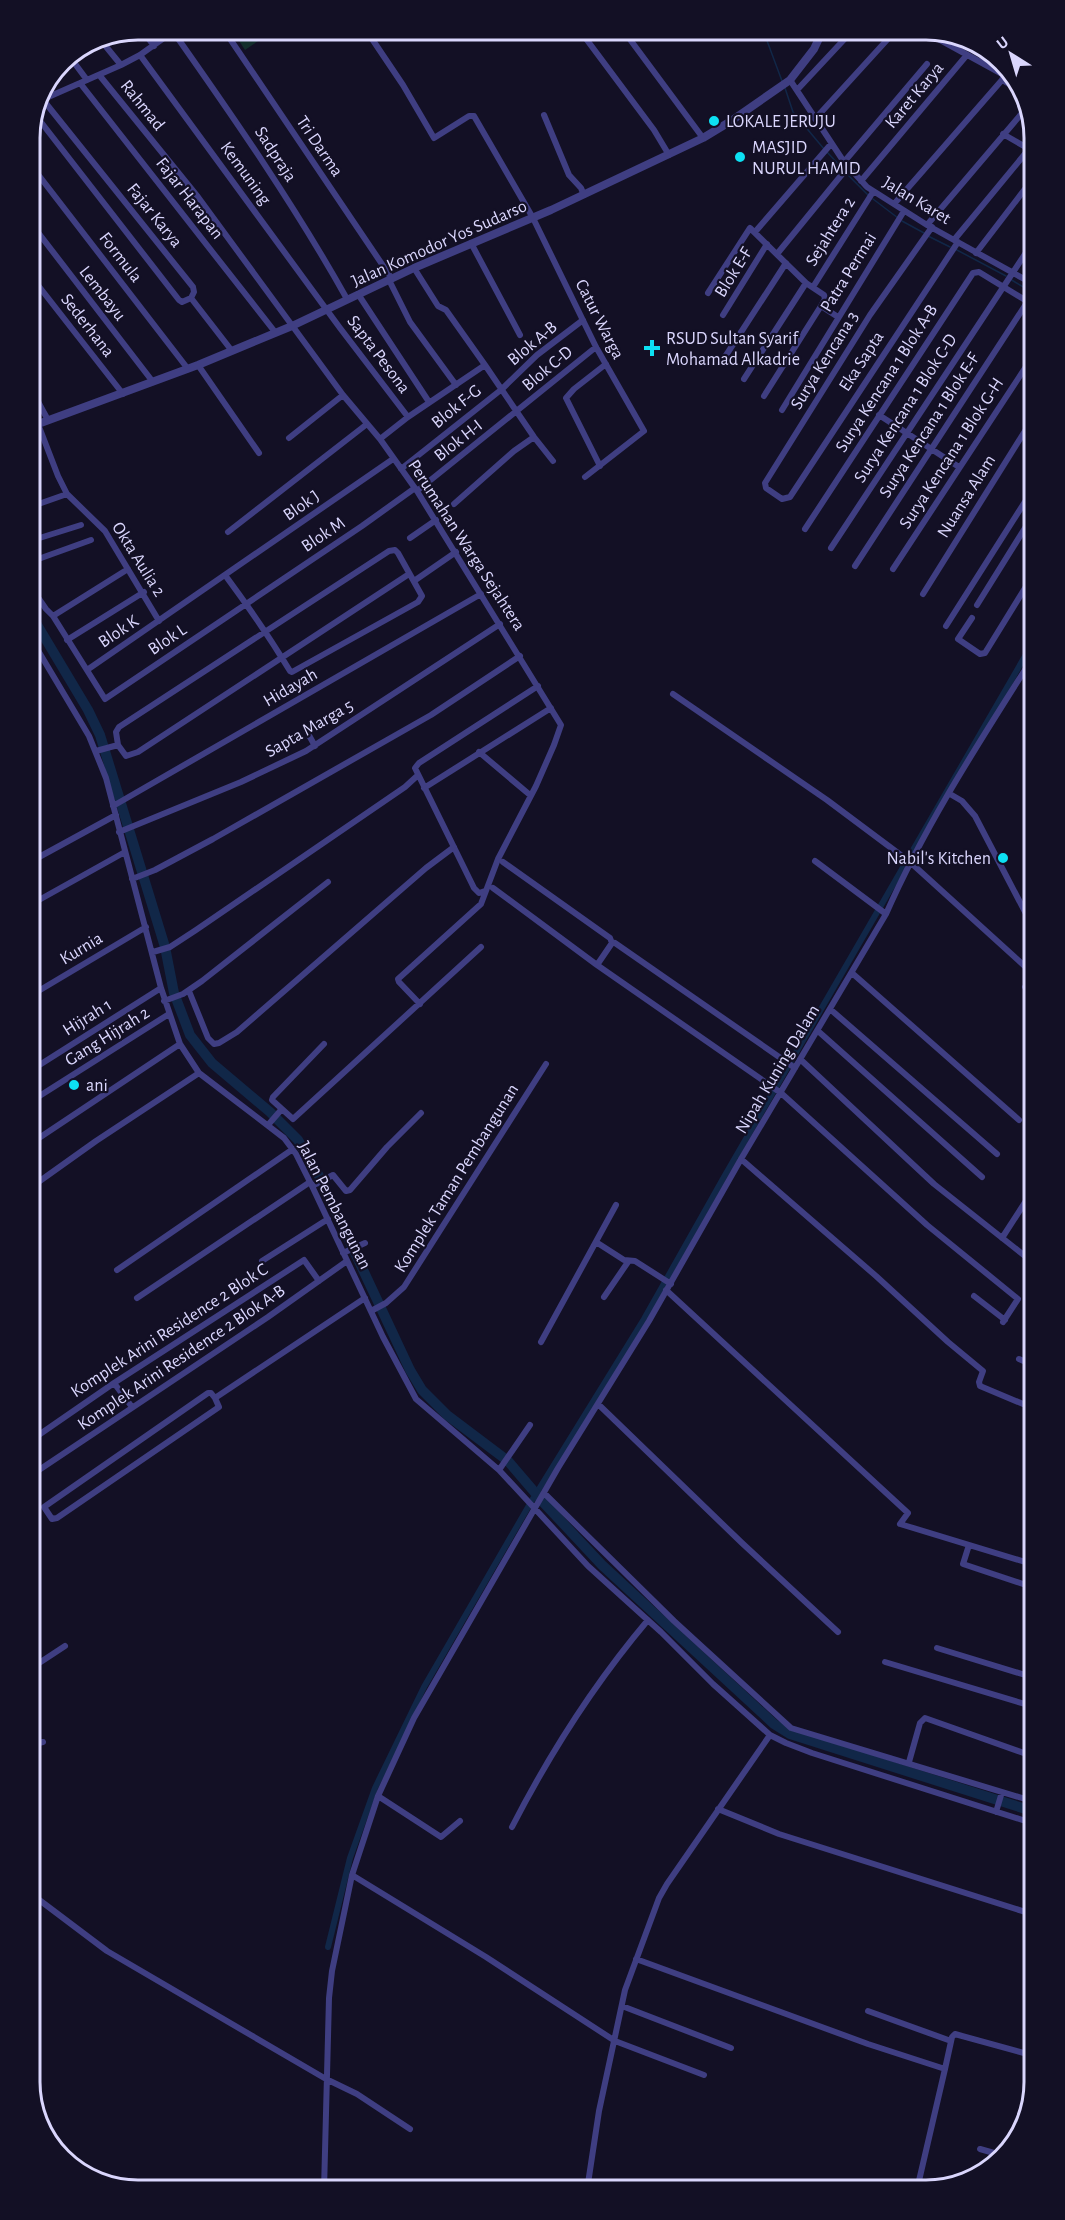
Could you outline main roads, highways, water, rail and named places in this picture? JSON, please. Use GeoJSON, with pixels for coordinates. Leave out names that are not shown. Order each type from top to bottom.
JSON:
{"type":"FeatureCollection","features":[{"type":"Feature","properties":{"kind":"waterway"},"geometry":{"type":"LineString","coordinates":[[767,41],[782,81]]}},
{"type":"Feature","properties":{"kind":"waterway"},"geometry":{"type":"LineString","coordinates":[[785,88],[793,112],[824,149]]}},
{"type":"Feature","properties":{"kind":"waterway"},"geometry":{"type":"LineString","coordinates":[[827,152],[842,168]]}},
{"type":"Feature","properties":{"kind":"waterway"},"geometry":{"type":"LineString","coordinates":[[845,172],[869,196]]}},
{"type":"Feature","properties":{"kind":"waterway"},"geometry":{"type":"LineString","coordinates":[[873,199],[898,218]]}},
{"type":"Feature","properties":{"kind":"waterway"},"geometry":{"type":"LineString","coordinates":[[902,221],[924,233]]}},
{"type":"Feature","properties":{"kind":"waterway"},"geometry":{"type":"LineString","coordinates":[[928,236],[950,247]]}},
{"type":"Feature","properties":{"kind":"waterway"},"geometry":{"type":"LineString","coordinates":[[955,249],[1006,276]]}},
{"type":"Feature","properties":{"kind":"waterway"},"geometry":{"type":"LineString","coordinates":[[1010,279],[1024,287]]}},
{"type":"Feature","properties":{"kind":"waterway"},"geometry":{"type":"LineString","coordinates":[[41,631],[88,710],[100,735],[165,947],[174,993],[190,1035],[212,1063],[270,1112],[298,1140],[319,1176],[410,1370],[422,1390],[447,1415],[508,1461],[602,1565],[774,1724],[790,1734],[1024,1808]]}},
{"type":"Feature","properties":{"kind":"waterway"},"geometry":{"type":"LineString","coordinates":[[328,1947],[350,1858],[375,1788],[424,1687],[531,1502],[644,1319],[1024,658]]}},
{"type":"Feature","properties":{"kind":"place","name":"LOKALE JERUJU"},"geometry":{"type":"Point","coordinates":[714,121]}},
{"type":"Feature","properties":{"kind":"place","name":"MASJID NURUL HAMID"},"geometry":{"type":"Point","coordinates":[740,157]}},
{"type":"Feature","properties":{"kind":"place","name":"RSUD Sultan Syarif Mohamad Alkadrie"},"geometry":{"type":"Point","coordinates":[652,348]}},
{"type":"Feature","properties":{"kind":"place","name":"Nabil's Kitchen"},"geometry":{"type":"Point","coordinates":[1003,858]}},
{"type":"Feature","properties":{"kind":"place","name":"ani"},"geometry":{"type":"Point","coordinates":[74,1085]}}]}
